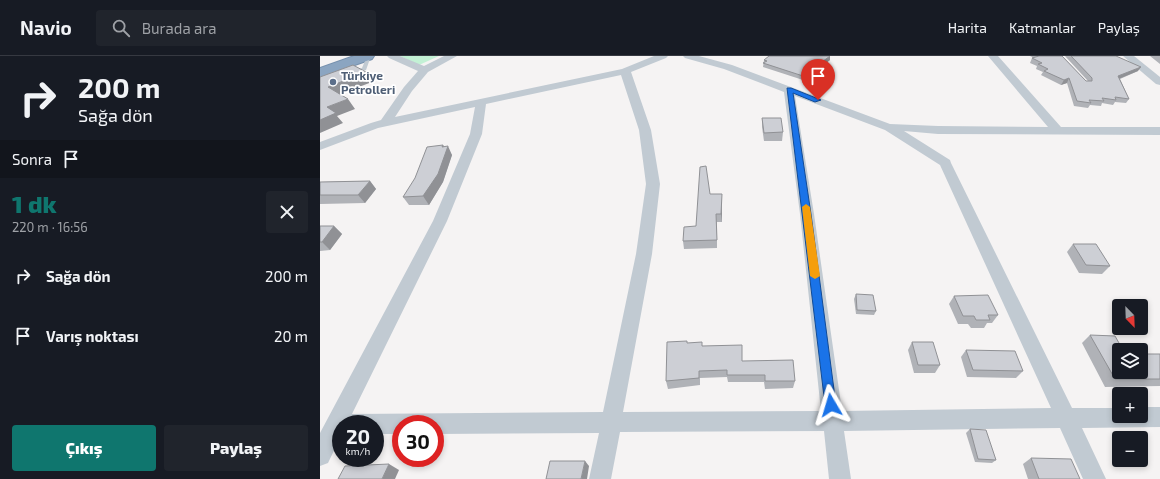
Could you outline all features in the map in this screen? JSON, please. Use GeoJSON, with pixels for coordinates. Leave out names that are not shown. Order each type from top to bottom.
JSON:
{"type":"FeatureCollection","features":[{"type":"Feature","properties":{"kind":"highway"},"geometry":{"type":"LineString","coordinates":[[320,61],[335,56]]}},
{"type":"Feature","properties":{"kind":"highway"},"geometry":{"type":"LineString","coordinates":[[320,73],[368,56]]}},
{"type":"Feature","properties":{"kind":"street"},"geometry":{"type":"LineString","coordinates":[[392,56],[424,70]]}},
{"type":"Feature","properties":{"kind":"street"},"geometry":{"type":"LineString","coordinates":[[386,122],[408,89],[424,70],[452,56]]}},
{"type":"Feature","properties":{"kind":"street"},"geometry":{"type":"LineString","coordinates":[[320,146],[386,122],[625,71],[663,56]]}},
{"type":"Feature","properties":{"kind":"street"},"geometry":{"type":"LineString","coordinates":[[688,56],[728,67],[888,127],[946,163],[1095,479]]}},
{"type":"Feature","properties":{"kind":"street"},"geometry":{"type":"LineString","coordinates":[[993,56],[1058,130]]}},
{"type":"Feature","properties":{"kind":"street"},"geometry":{"type":"LineString","coordinates":[[1128,56],[1160,82]]}},
{"type":"Feature","properties":{"kind":"street"},"geometry":{"type":"LineString","coordinates":[[600,479],[644,254],[653,184],[646,130],[625,71]]}},
{"type":"Feature","properties":{"kind":"street"},"geometry":{"type":"LineString","coordinates":[[789,89],[807,214],[840,479]]}},
{"type":"Feature","properties":{"kind":"street"},"geometry":{"type":"LineString","coordinates":[[344,415],[440,221],[476,134],[481,102]]}},
{"type":"Feature","properties":{"kind":"street"},"geometry":{"type":"LineString","coordinates":[[888,127],[938,130],[1160,131]]}},
{"type":"Feature","properties":{"kind":"street"},"geometry":{"type":"LineString","coordinates":[[320,155],[342,139]]}},
{"type":"Feature","properties":{"kind":"street"},"geometry":{"type":"LineString","coordinates":[[384,424],[1160,417]]}},
{"type":"Feature","properties":{"kind":"street"},"geometry":{"type":"LineString","coordinates":[[320,454],[332,436]]}},
{"type":"Feature","properties":{"kind":"lane"},"geometry":{"type":"LineString","coordinates":[[349,75],[364,69],[368,56]]}},
{"type":"Feature","properties":{"kind":"green space"},"geometry":{"type":"Polygon","coordinates":[[[400,56],[439,56],[419,65],[400,56]]]}},
{"type":"Feature","properties":{"kind":"building"},"geometry":{"type":"Polygon","coordinates":[[[769,56],[830,56],[803,76],[763,63],[767,61],[764,60],[769,56]]]}},
{"type":"Feature","properties":{"kind":"building"},"geometry":{"type":"Polygon","coordinates":[[[1039,56],[1062,56],[1086,81],[1092,81],[1092,78],[1071,56],[1116,56],[1141,67],[1118,76],[1129,99],[1115,97],[1116,100],[1102,98],[1104,101],[1089,100],[1091,103],[1077,101],[1069,78],[1064,80],[1044,71],[1048,69],[1038,64],[1042,63],[1032,58],[1039,56]]]}},
{"type":"Feature","properties":{"kind":"building"},"geometry":{"type":"Polygon","coordinates":[[[353,65],[366,72],[328,87],[348,99],[327,107],[336,113],[320,120],[320,77],[353,65]]]}},
{"type":"Feature","properties":{"kind":"building"},"geometry":{"type":"Polygon","coordinates":[[[762,118],[781,118],[783,132],[764,133],[762,118]]]}},
{"type":"Feature","properties":{"kind":"building"},"geometry":{"type":"Polygon","coordinates":[[[443,145],[442,147],[448,146],[438,174],[423,196],[403,197],[415,178],[427,147],[443,145]]]}},
{"type":"Feature","properties":{"kind":"building"},"geometry":{"type":"Polygon","coordinates":[[[706,166],[710,194],[722,194],[721,214],[716,214],[717,240],[683,241],[684,227],[696,226],[700,167],[706,166]]]}},
{"type":"Feature","properties":{"kind":"building"},"geometry":{"type":"Polygon","coordinates":[[[370,181],[358,195],[320,195],[320,182],[370,181]]]}},
{"type":"Feature","properties":{"kind":"building"},"geometry":{"type":"Polygon","coordinates":[[[320,226],[334,226],[322,242],[320,242],[320,226]]]}},
{"type":"Feature","properties":{"kind":"building"},"geometry":{"type":"Polygon","coordinates":[[[1073,244],[1096,244],[1110,266],[1086,265],[1073,244]]]}},
{"type":"Feature","properties":{"kind":"building"},"geometry":{"type":"Polygon","coordinates":[[[856,294],[873,295],[876,311],[857,310],[856,294]]]}},
{"type":"Feature","properties":{"kind":"building"},"geometry":{"type":"Polygon","coordinates":[[[988,295],[998,315],[988,315],[990,320],[976,320],[974,316],[963,316],[954,296],[988,295]]]}},
{"type":"Feature","properties":{"kind":"building"},"geometry":{"type":"Polygon","coordinates":[[[1090,335],[1115,336],[1119,343],[1112,343],[1112,374],[1090,335]]]}},
{"type":"Feature","properties":{"kind":"building"},"geometry":{"type":"Polygon","coordinates":[[[687,341],[687,343],[702,342],[702,346],[742,345],[742,361],[793,360],[795,381],[765,381],[765,375],[727,375],[727,370],[699,371],[699,378],[666,381],[667,342],[687,341]]]}},
{"type":"Feature","properties":{"kind":"building"},"geometry":{"type":"Polygon","coordinates":[[[912,342],[933,342],[940,365],[918,365],[912,342]]]}},
{"type":"Feature","properties":{"kind":"building"},"geometry":{"type":"Polygon","coordinates":[[[966,350],[1015,351],[1023,371],[973,370],[966,350]]]}},
{"type":"Feature","properties":{"kind":"building"},"geometry":{"type":"Polygon","coordinates":[[[1148,354],[1160,354],[1160,379],[1148,379],[1148,354]]]}},
{"type":"Feature","properties":{"kind":"building"},"geometry":{"type":"Polygon","coordinates":[[[970,429],[986,430],[996,460],[978,459],[970,429]]]}},
{"type":"Feature","properties":{"kind":"building"},"geometry":{"type":"Polygon","coordinates":[[[1031,458],[1071,459],[1080,479],[1039,479],[1031,458]]]}},
{"type":"Feature","properties":{"kind":"building"},"geometry":{"type":"Polygon","coordinates":[[[550,461],[585,461],[581,479],[546,479],[550,461]]]}},
{"type":"Feature","properties":{"kind":"building"},"geometry":{"type":"Polygon","coordinates":[[[384,464],[389,464],[382,479],[338,479],[344,467],[384,467],[384,464]]]}},
{"type":"Feature","properties":{"kind":"slow traffic"},"geometry":{"type":"LineString","coordinates":[[806,207],[815,276]]}},
{"type":"Feature","properties":{"kind":"place","name":"Türkiye Petrolleri"},"geometry":{"type":"Point","coordinates":[333,82]}},
{"type":"Feature","properties":{"kind":"route"},"geometry":{"type":"LineString","coordinates":[[818,100],[789,89],[807,214],[831,405]]}}]}
